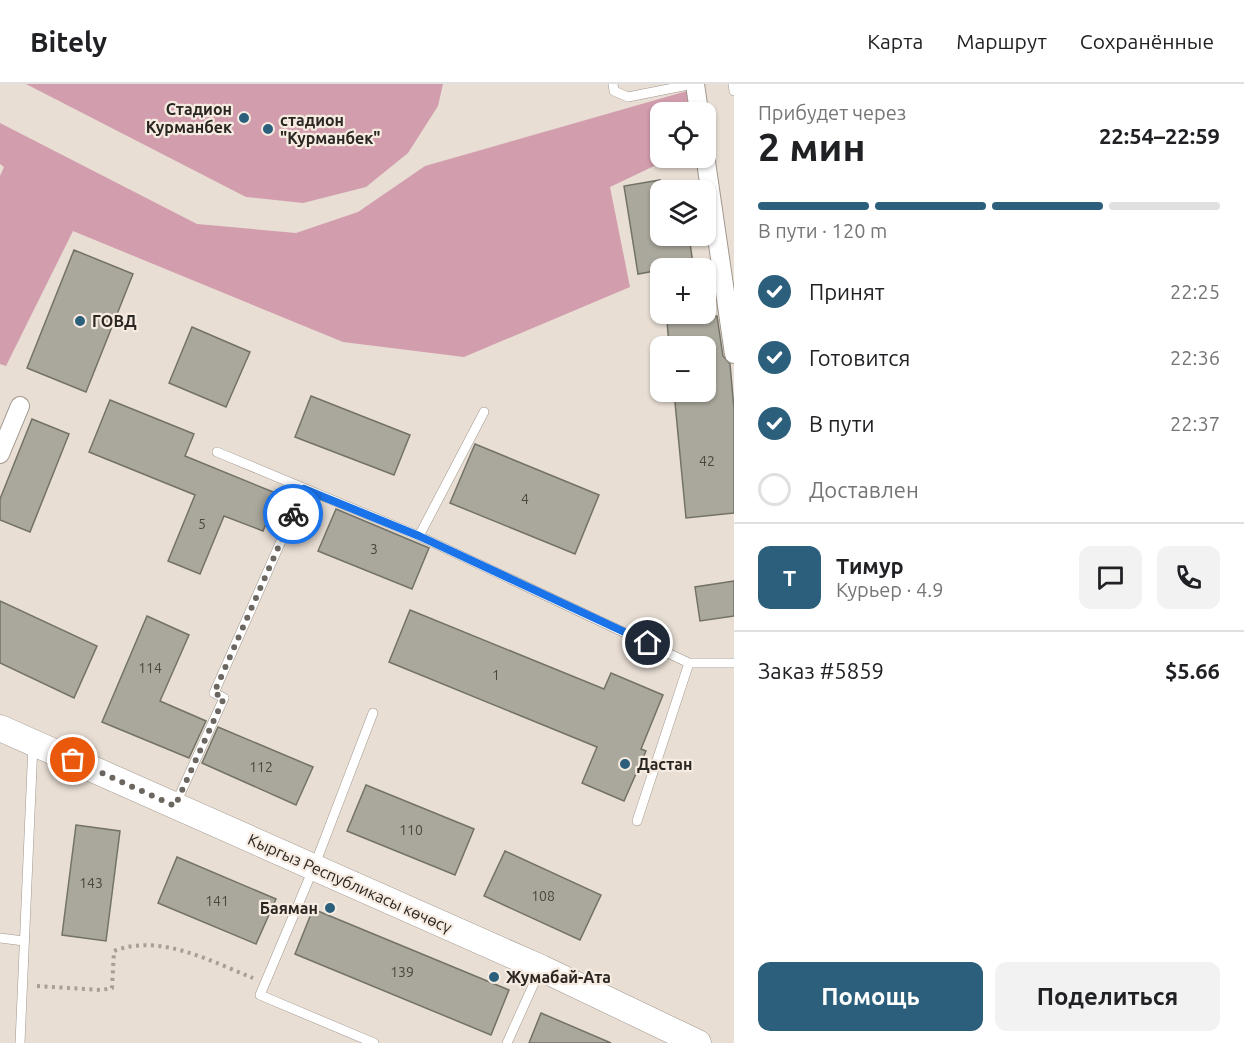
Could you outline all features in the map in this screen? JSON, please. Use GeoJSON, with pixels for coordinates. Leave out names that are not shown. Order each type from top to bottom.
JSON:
{"type":"FeatureCollection","features":[{"type":"Feature","properties":{"kind":"main road","name":"Кыргыз Республикасы көчөсү"},"geometry":{"type":"LineString","coordinates":[[0,728],[541,968],[698,1043]]}},
{"type":"Feature","properties":{"kind":"street"},"geometry":{"type":"LineString","coordinates":[[694,84],[697,102]]}},
{"type":"Feature","properties":{"kind":"street"},"geometry":{"type":"LineString","coordinates":[[707,168],[734,354]]}},
{"type":"Feature","properties":{"kind":"street"},"geometry":{"type":"LineString","coordinates":[[0,454],[20,406]]}},
{"type":"Feature","properties":{"kind":"lane"},"geometry":{"type":"LineString","coordinates":[[613,84],[614,91],[628,97],[694,84]]}},
{"type":"Feature","properties":{"kind":"lane"},"geometry":{"type":"LineString","coordinates":[[733,84],[734,91]]}},
{"type":"Feature","properties":{"kind":"lane"},"geometry":{"type":"LineString","coordinates":[[419,536],[484,412]]}},
{"type":"Feature","properties":{"kind":"lane"},"geometry":{"type":"LineString","coordinates":[[218,452],[419,536],[690,663],[734,663]]}},
{"type":"Feature","properties":{"kind":"lane"},"geometry":{"type":"LineString","coordinates":[[175,806],[224,698],[214,693],[304,489]]}},
{"type":"Feature","properties":{"kind":"lane"},"geometry":{"type":"LineString","coordinates":[[637,821],[690,663]]}},
{"type":"Feature","properties":{"kind":"lane"},"geometry":{"type":"LineString","coordinates":[[373,713],[314,867],[260,995],[374,1043]]}},
{"type":"Feature","properties":{"kind":"lane"},"geometry":{"type":"LineString","coordinates":[[20,1043],[33,742]]}},
{"type":"Feature","properties":{"kind":"lane"},"geometry":{"type":"LineString","coordinates":[[0,938],[24,940]]}},
{"type":"Feature","properties":{"kind":"lane"},"geometry":{"type":"LineString","coordinates":[[507,1043],[541,968]]}},
{"type":"Feature","properties":{"kind":"path"},"geometry":{"type":"LineString","coordinates":[[22,986],[101,990],[112,988],[114,951],[133,943],[183,950],[265,983]]}},
{"type":"Feature","properties":{"kind":"shaded area","name":"стадион \"Курманбек\""},"geometry":{"type":"Polygon","coordinates":[[[26,84],[443,84],[438,106],[408,153],[366,187],[303,203],[246,197],[26,84]]]}},
{"type":"Feature","properties":{"kind":"shaded area"},"geometry":{"type":"Polygon","coordinates":[[[687,91],[689,102],[650,102],[650,168],[610,187],[630,287],[464,357],[343,342],[73,231],[6,366],[0,364],[0,176],[4,167],[0,164],[0,123],[197,224],[296,233],[358,212],[425,166],[687,91]]]}},
{"type":"Feature","properties":{"kind":"building"},"geometry":{"type":"Polygon","coordinates":[[[650,182],[650,246],[690,246],[692,258],[650,258],[650,272],[638,274],[624,186],[650,182]]]}},
{"type":"Feature","properties":{"kind":"building","name":"ГОВД"},"geometry":{"type":"Polygon","coordinates":[[[74,250],[133,274],[86,392],[27,368],[74,250]]]}},
{"type":"Feature","properties":{"kind":"building"},"geometry":{"type":"Polygon","coordinates":[[[716,316],[723,356],[730,364],[734,409],[734,513],[686,518],[675,402],[716,402],[716,336],[668,336],[667,324],[716,324],[716,316]]]}},
{"type":"Feature","properties":{"kind":"building"},"geometry":{"type":"Polygon","coordinates":[[[192,327],[250,352],[226,407],[169,383],[192,327]]]}},
{"type":"Feature","properties":{"kind":"building"},"geometry":{"type":"Polygon","coordinates":[[[311,396],[410,435],[394,475],[295,437],[311,396]]]}},
{"type":"Feature","properties":{"kind":"building"},"geometry":{"type":"Polygon","coordinates":[[[110,400],[194,434],[185,456],[278,494],[263,531],[224,516],[200,574],[168,561],[195,495],[89,452],[110,400]]]}},
{"type":"Feature","properties":{"kind":"building"},"geometry":{"type":"Polygon","coordinates":[[[32,419],[69,434],[30,532],[0,520],[0,499],[32,419]]]}},
{"type":"Feature","properties":{"kind":"building"},"geometry":{"type":"Polygon","coordinates":[[[475,444],[599,495],[575,554],[450,503],[475,444]]]}},
{"type":"Feature","properties":{"kind":"building"},"geometry":{"type":"Polygon","coordinates":[[[336,509],[429,548],[412,589],[318,551],[336,509]]]}},
{"type":"Feature","properties":{"kind":"building"},"geometry":{"type":"Polygon","coordinates":[[[734,581],[734,616],[700,621],[695,587],[734,581]]]}},
{"type":"Feature","properties":{"kind":"building"},"geometry":{"type":"Polygon","coordinates":[[[0,601],[97,646],[74,698],[0,663],[0,601]]]}},
{"type":"Feature","properties":{"kind":"building"},"geometry":{"type":"Polygon","coordinates":[[[410,610],[604,689],[611,673],[663,695],[641,749],[646,751],[624,801],[582,783],[597,747],[389,662],[410,610]]]}},
{"type":"Feature","properties":{"kind":"building"},"geometry":{"type":"Polygon","coordinates":[[[147,616],[189,635],[160,701],[206,721],[189,758],[102,722],[147,616]]]}},
{"type":"Feature","properties":{"kind":"building"},"geometry":{"type":"Polygon","coordinates":[[[218,727],[313,767],[296,805],[202,763],[218,727]]]}},
{"type":"Feature","properties":{"kind":"building"},"geometry":{"type":"Polygon","coordinates":[[[366,785],[474,829],[455,875],[347,831],[366,785]]]}},
{"type":"Feature","properties":{"kind":"building"},"geometry":{"type":"Polygon","coordinates":[[[76,825],[120,831],[106,941],[62,935],[76,825]]]}},
{"type":"Feature","properties":{"kind":"building"},"geometry":{"type":"Polygon","coordinates":[[[505,851],[601,895],[580,940],[484,896],[505,851]]]}},
{"type":"Feature","properties":{"kind":"building"},"geometry":{"type":"Polygon","coordinates":[[[177,857],[276,899],[256,944],[158,903],[177,857]]]}},
{"type":"Feature","properties":{"kind":"building"},"geometry":{"type":"Polygon","coordinates":[[[313,909],[509,990],[491,1035],[295,954],[313,909]]]}},
{"type":"Feature","properties":{"kind":"building"},"geometry":{"type":"Polygon","coordinates":[[[541,1013],[611,1043],[529,1043],[541,1013]]]}},
{"type":"Feature","properties":{"kind":"way so far"},"geometry":{"type":"LineString","coordinates":[[73,760],[175,806],[224,698],[214,693],[293,514]]}},
{"type":"Feature","properties":{"kind":"place","name":"Стадион Курманбек"},"geometry":{"type":"Point","coordinates":[244,118]}},
{"type":"Feature","properties":{"kind":"place","name":"стадион \"Курманбек\""},"geometry":{"type":"Point","coordinates":[268,129]}},
{"type":"Feature","properties":{"kind":"place","name":"ГОВД"},"geometry":{"type":"Point","coordinates":[80,321]}},
{"type":"Feature","properties":{"kind":"place","name":"Дастан"},"geometry":{"type":"Point","coordinates":[625,764]}},
{"type":"Feature","properties":{"kind":"place","name":"Баяман"},"geometry":{"type":"Point","coordinates":[330,908]}},
{"type":"Feature","properties":{"kind":"place","name":"Жумабай-Ата"},"geometry":{"type":"Point","coordinates":[494,977]}},
{"type":"Feature","properties":{"kind":"route"},"geometry":{"type":"LineString","coordinates":[[293,514],[304,489],[419,536],[648,643]]}}]}
